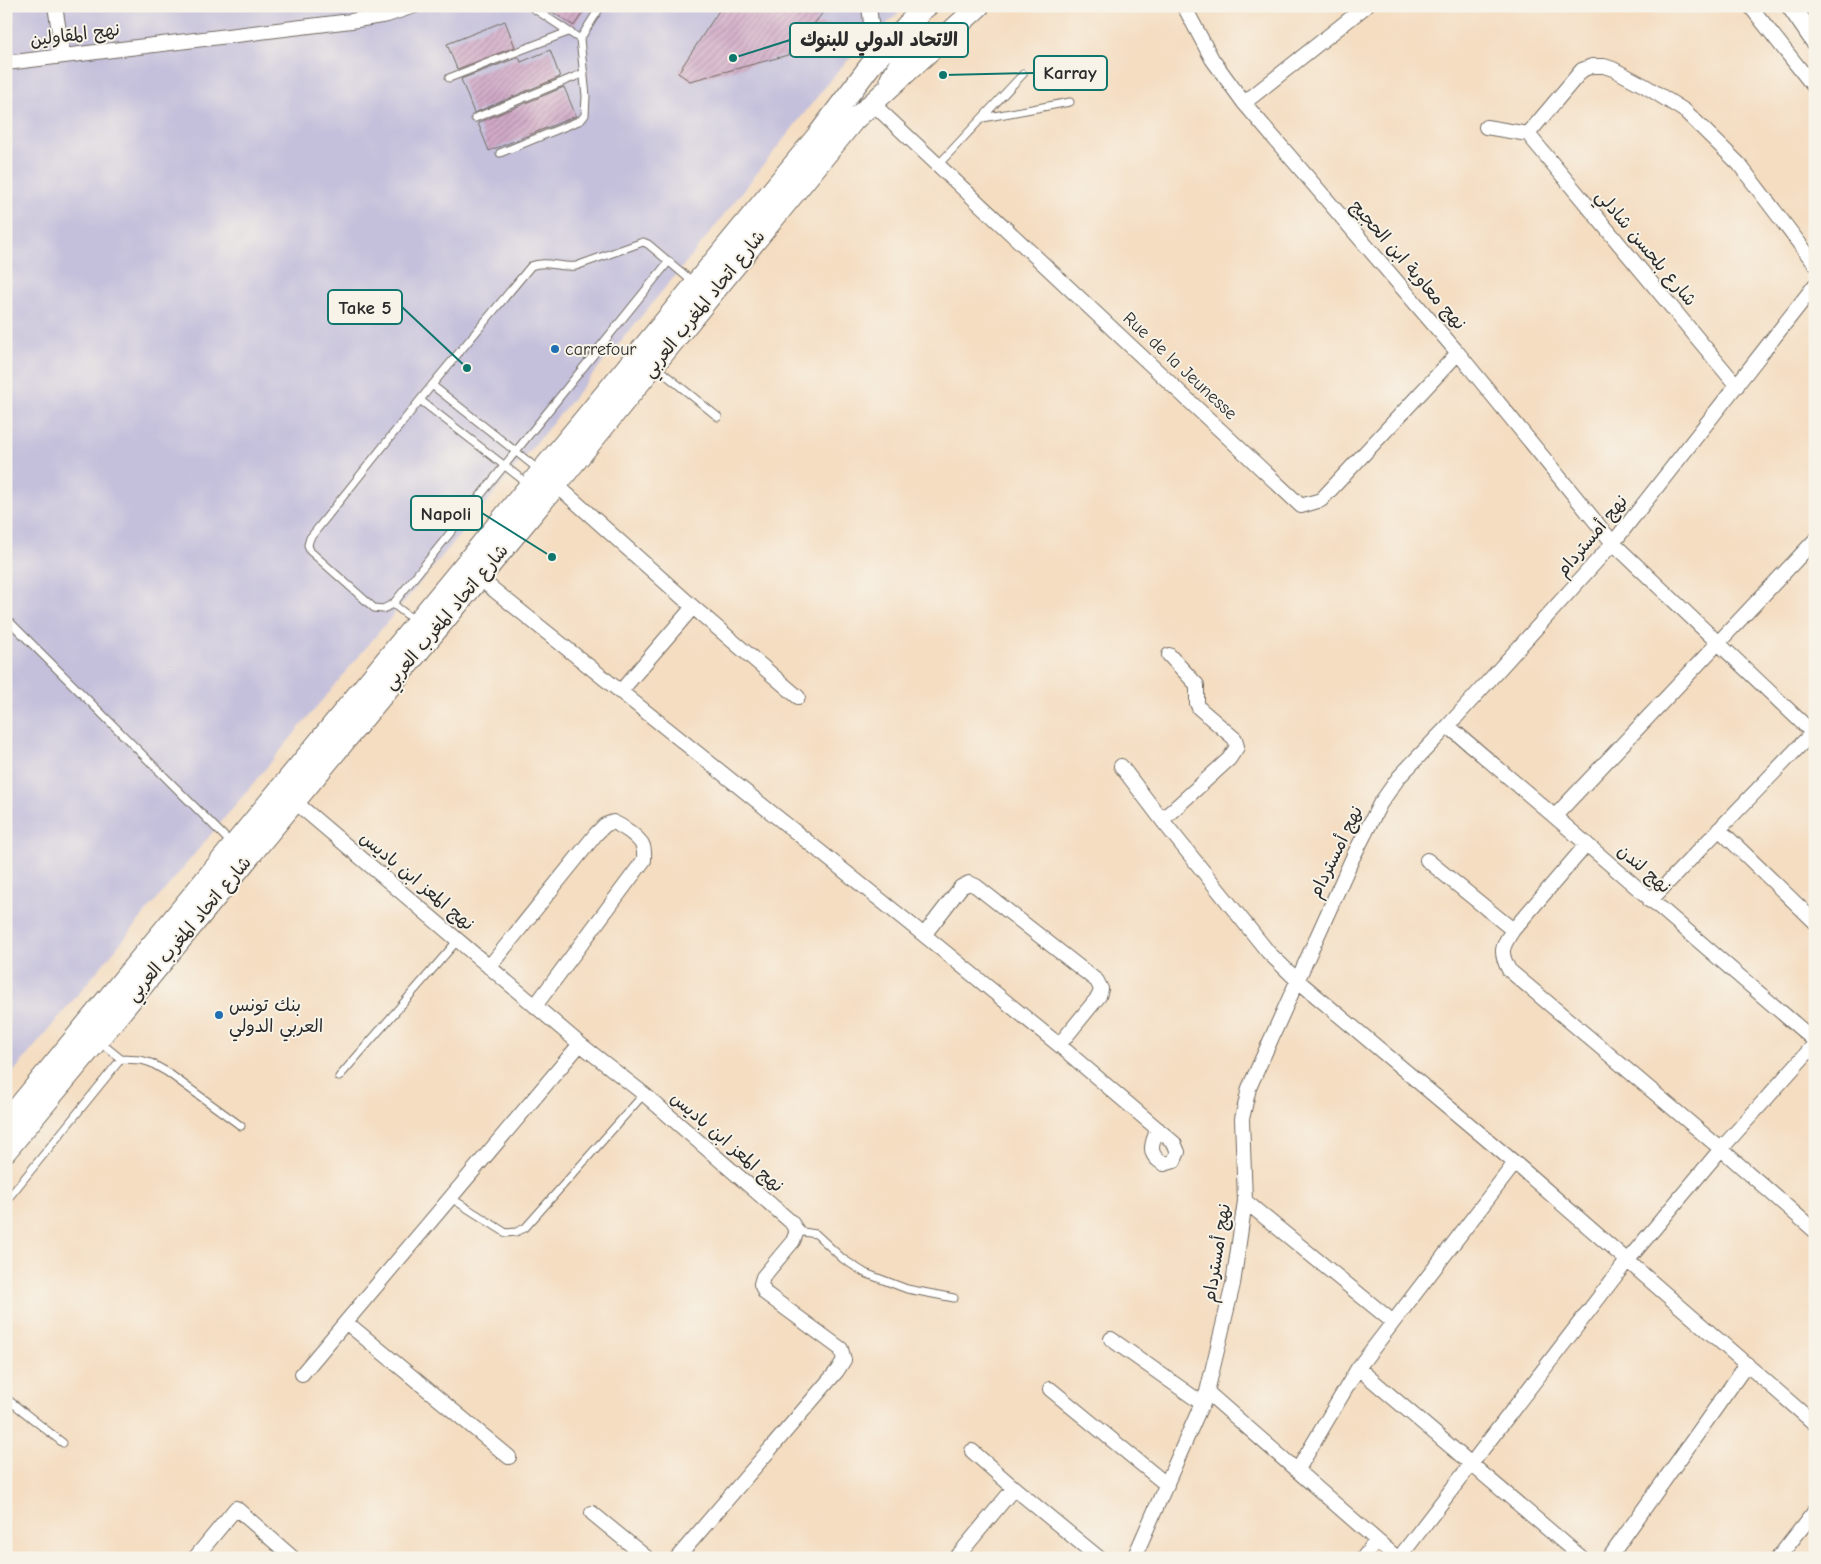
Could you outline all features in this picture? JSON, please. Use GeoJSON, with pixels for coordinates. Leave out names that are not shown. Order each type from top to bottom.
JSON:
{"type":"FeatureCollection","features":[{"type":"Feature","properties":{"kind":"main road","name":"شارع اتحاد المغرب العربي"},"geometry":{"type":"LineString","coordinates":[[6,1151],[97,1040],[416,622],[542,481],[654,365],[854,120],[979,6]]}},
{"type":"Feature","properties":{"kind":"main road"},"geometry":{"type":"LineString","coordinates":[[1791,6],[1815,41]]}},
{"type":"Feature","properties":{"kind":"main road","name":"شارع اتحاد المغرب العربي"},"geometry":{"type":"LineString","coordinates":[[6,1122],[241,852],[294,802],[479,578],[542,481],[696,284],[818,135],[870,66],[920,8]]}},
{"type":"Feature","properties":{"kind":"main road"},"geometry":{"type":"LineString","coordinates":[[872,103],[899,67],[913,34],[920,8]]}},
{"type":"Feature","properties":{"kind":"street"},"geometry":{"type":"LineString","coordinates":[[55,6],[63,56]]}},
{"type":"Feature","properties":{"kind":"street","name":"نهج المقاولين"},"geometry":{"type":"LineString","coordinates":[[6,63],[351,21],[387,15],[414,6]]}},
{"type":"Feature","properties":{"kind":"street"},"geometry":{"type":"LineString","coordinates":[[869,6],[874,48],[870,66]]}},
{"type":"Feature","properties":{"kind":"street","name":"نهج معاوية ابن الحجيج"},"geometry":{"type":"LineString","coordinates":[[1184,6],[1212,59],[1244,103],[1458,353],[1613,543],[1814,733]]}},
{"type":"Feature","properties":{"kind":"street"},"geometry":{"type":"LineString","coordinates":[[1244,103],[1366,6]]}},
{"type":"Feature","properties":{"kind":"street"},"geometry":{"type":"LineString","coordinates":[[1750,6],[1815,88]]}},
{"type":"Feature","properties":{"kind":"street"},"geometry":{"type":"LineString","coordinates":[[1486,127],[1528,134],[1582,70],[1592,66],[1604,66],[1613,69],[1685,111],[1739,164],[1815,264]]}},
{"type":"Feature","properties":{"kind":"street","name":"Rue de la Jeunesse"},"geometry":{"type":"LineString","coordinates":[[872,103],[1302,506],[1321,500],[1458,353]]}},
{"type":"Feature","properties":{"kind":"street","name":"شارع بلحسن شادلي"},"geometry":{"type":"LineString","coordinates":[[1528,134],[1737,386]]}},
{"type":"Feature","properties":{"kind":"street","name":"نهج أمستردام"},"geometry":{"type":"LineString","coordinates":[[1134,1558],[1205,1398],[1233,1284],[1245,1202],[1242,1119],[1249,1088],[1296,980],[1353,857],[1380,804],[1399,777],[1448,726],[1613,543],[1815,285]]}},
{"type":"Feature","properties":{"kind":"street"},"geometry":{"type":"LineString","coordinates":[[542,481],[694,607],[798,697]]}},
{"type":"Feature","properties":{"kind":"street"},"geometry":{"type":"LineString","coordinates":[[1555,816],[1815,540]]}},
{"type":"Feature","properties":{"kind":"street"},"geometry":{"type":"LineString","coordinates":[[479,578],[924,935],[1158,1129]]}},
{"type":"Feature","properties":{"kind":"street"},"geometry":{"type":"LineString","coordinates":[[620,692],[694,607]]}},
{"type":"Feature","properties":{"kind":"street"},"geometry":{"type":"LineString","coordinates":[[1162,820],[1229,759],[1237,747],[1235,739],[1199,708],[1196,702],[1198,685],[1169,655]]}},
{"type":"Feature","properties":{"kind":"street","name":"نهج لندن"},"geometry":{"type":"LineString","coordinates":[[1448,726],[1555,816],[1650,901],[1815,1043]]}},
{"type":"Feature","properties":{"kind":"street"},"geometry":{"type":"LineString","coordinates":[[1650,901],[1814,733]]}},
{"type":"Feature","properties":{"kind":"street"},"geometry":{"type":"LineString","coordinates":[[1121,766],[1268,952],[1296,980],[1515,1163],[1815,1424]]}},
{"type":"Feature","properties":{"kind":"street","name":"نهج المعز ابن باديس"},"geometry":{"type":"LineString","coordinates":[[294,802],[580,1044],[644,1094],[792,1222],[797,1231]]}},
{"type":"Feature","properties":{"kind":"street"},"geometry":{"type":"LineString","coordinates":[[489,967],[596,834],[605,825],[613,822],[621,826],[642,844],[644,860],[535,1006]]}},
{"type":"Feature","properties":{"kind":"street"},"geometry":{"type":"LineString","coordinates":[[1720,830],[1815,922]]}},
{"type":"Feature","properties":{"kind":"street"},"geometry":{"type":"LineString","coordinates":[[1587,844],[1513,930],[1503,946],[1502,953],[1509,970],[1815,1231]]}},
{"type":"Feature","properties":{"kind":"street"},"geometry":{"type":"LineString","coordinates":[[1427,860],[1513,930]]}},
{"type":"Feature","properties":{"kind":"street"},"geometry":{"type":"LineString","coordinates":[[924,935],[961,887],[969,883],[976,886],[1097,981],[1101,989],[1099,996],[1059,1045]]}},
{"type":"Feature","properties":{"kind":"street"},"geometry":{"type":"LineString","coordinates":[[1110,1339],[1205,1398],[1298,1471],[1398,1558],[1627,1261],[1721,1149],[1815,1043]]}},
{"type":"Feature","properties":{"kind":"street"},"geometry":{"type":"LineString","coordinates":[[302,1374],[580,1044]]}},
{"type":"Feature","properties":{"kind":"street"},"geometry":{"type":"LineString","coordinates":[[1298,1471],[1358,1368],[1515,1163]]}},
{"type":"Feature","properties":{"kind":"street"},"geometry":{"type":"LineString","coordinates":[[1245,1202],[1393,1322]]}},
{"type":"Feature","properties":{"kind":"street"},"geometry":{"type":"LineString","coordinates":[[677,1558],[837,1371],[844,1360],[841,1349],[765,1293],[761,1284],[763,1277],[793,1241],[797,1231]]}},
{"type":"Feature","properties":{"kind":"street"},"geometry":{"type":"LineString","coordinates":[[346,1323],[509,1457]]}},
{"type":"Feature","properties":{"kind":"street"},"geometry":{"type":"LineString","coordinates":[[1609,1558],[1747,1364]]}},
{"type":"Feature","properties":{"kind":"street"},"geometry":{"type":"LineString","coordinates":[[1358,1368],[1582,1558]]}},
{"type":"Feature","properties":{"kind":"street"},"geometry":{"type":"LineString","coordinates":[[1050,1389],[1167,1484]]}},
{"type":"Feature","properties":{"kind":"street"},"geometry":{"type":"LineString","coordinates":[[972,1451],[1098,1558]]}},
{"type":"Feature","properties":{"kind":"street"},"geometry":{"type":"LineString","coordinates":[[956,1558],[1014,1488]]}},
{"type":"Feature","properties":{"kind":"street"},"geometry":{"type":"LineString","coordinates":[[195,1558],[236,1508],[293,1558]]}},
{"type":"Feature","properties":{"kind":"street"},"geometry":{"type":"LineString","coordinates":[[1778,1558],[1815,1510]]}},
{"type":"Feature","properties":{"kind":"street"},"geometry":{"type":"LineString","coordinates":[[592,1513],[647,1558]]}},
{"type":"Feature","properties":{"kind":"street"},"geometry":{"type":"LineString","coordinates":[[1363,1558],[1376,1540]]}},
{"type":"Feature","properties":{"kind":"lane"},"geometry":{"type":"LineString","coordinates":[[530,6],[580,39]]}},
{"type":"Feature","properties":{"kind":"lane"},"geometry":{"type":"LineString","coordinates":[[500,152],[581,120],[585,115],[586,96],[580,39],[601,6]]}},
{"type":"Feature","properties":{"kind":"lane"},"geometry":{"type":"LineString","coordinates":[[449,78],[568,32]]}},
{"type":"Feature","properties":{"kind":"lane"},"geometry":{"type":"LineString","coordinates":[[475,118],[584,73]]}},
{"type":"Feature","properties":{"kind":"lane"},"geometry":{"type":"LineString","coordinates":[[938,165],[1023,74]]}},
{"type":"Feature","properties":{"kind":"lane"},"geometry":{"type":"LineString","coordinates":[[982,118],[1070,102]]}},
{"type":"Feature","properties":{"kind":"lane"},"geometry":{"type":"LineString","coordinates":[[669,262],[393,604],[383,609],[374,608],[310,552],[308,545],[310,538],[432,385],[531,266],[542,264],[576,266],[643,242],[648,244],[696,284]]}},
{"type":"Feature","properties":{"kind":"lane"},"geometry":{"type":"LineString","coordinates":[[654,365],[718,417]]}},
{"type":"Feature","properties":{"kind":"lane"},"geometry":{"type":"LineString","coordinates":[[432,385],[515,452],[542,481]]}},
{"type":"Feature","properties":{"kind":"lane"},"geometry":{"type":"LineString","coordinates":[[420,400],[504,465],[542,481]]}},
{"type":"Feature","properties":{"kind":"lane"},"geometry":{"type":"LineString","coordinates":[[393,604],[416,622]]}},
{"type":"Feature","properties":{"kind":"lane"},"geometry":{"type":"LineString","coordinates":[[6,618],[241,852]]}},
{"type":"Feature","properties":{"kind":"lane"},"geometry":{"type":"LineString","coordinates":[[339,1077],[458,940]]}},
{"type":"Feature","properties":{"kind":"lane"},"geometry":{"type":"LineString","coordinates":[[97,1040],[121,1059],[141,1060],[167,1072],[240,1126]]}},
{"type":"Feature","properties":{"kind":"lane"},"geometry":{"type":"LineString","coordinates":[[6,1201],[121,1059]]}},
{"type":"Feature","properties":{"kind":"lane"},"geometry":{"type":"LineString","coordinates":[[451,1198],[506,1233],[516,1232],[525,1228],[644,1094]]}},
{"type":"Feature","properties":{"kind":"lane"},"geometry":{"type":"LineString","coordinates":[[797,1231],[816,1234],[843,1259],[865,1273],[907,1289],[954,1298]]}},
{"type":"Feature","properties":{"kind":"lane"},"geometry":{"type":"LineString","coordinates":[[6,1398],[63,1443]]}},
{"type":"Feature","properties":{"kind":"shaded area"},"geometry":{"type":"Polygon","coordinates":[[[6,6],[906,6],[840,68],[693,254],[6,1081],[6,6]]]}},
{"type":"Feature","properties":{"kind":"building"},"geometry":{"type":"Polygon","coordinates":[[[543,6],[587,6],[574,26],[543,6]]]}},
{"type":"Feature","properties":{"kind":"building"},"geometry":{"type":"Polygon","coordinates":[[[722,6],[828,6],[814,24],[831,25],[837,42],[690,81],[678,73],[722,6]]]}},
{"type":"Feature","properties":{"kind":"building"},"geometry":{"type":"Polygon","coordinates":[[[505,21],[515,47],[457,69],[447,44],[505,21]]]}},
{"type":"Feature","properties":{"kind":"building"},"geometry":{"type":"Polygon","coordinates":[[[550,50],[560,77],[474,113],[461,79],[519,57],[521,62],[550,50]]]}},
{"type":"Feature","properties":{"kind":"building"},"geometry":{"type":"Polygon","coordinates":[[[564,87],[576,116],[489,151],[478,123],[564,87]]]}},
{"type":"Feature","properties":{"kind":"place","name":"الاتحاد الدولي للبنوك"},"geometry":{"type":"Point","coordinates":[733,58]}},
{"type":"Feature","properties":{"kind":"place","name":"Karray"},"geometry":{"type":"Point","coordinates":[943,75]}},
{"type":"Feature","properties":{"kind":"place","name":"carrefour"},"geometry":{"type":"Point","coordinates":[555,349]}},
{"type":"Feature","properties":{"kind":"place","name":"Take 5"},"geometry":{"type":"Point","coordinates":[467,368]}},
{"type":"Feature","properties":{"kind":"place","name":"Napoli"},"geometry":{"type":"Point","coordinates":[552,557]}},
{"type":"Feature","properties":{"kind":"place","name":"بنك تونس العربي الدولي"},"geometry":{"type":"Point","coordinates":[219,1015]}}]}
